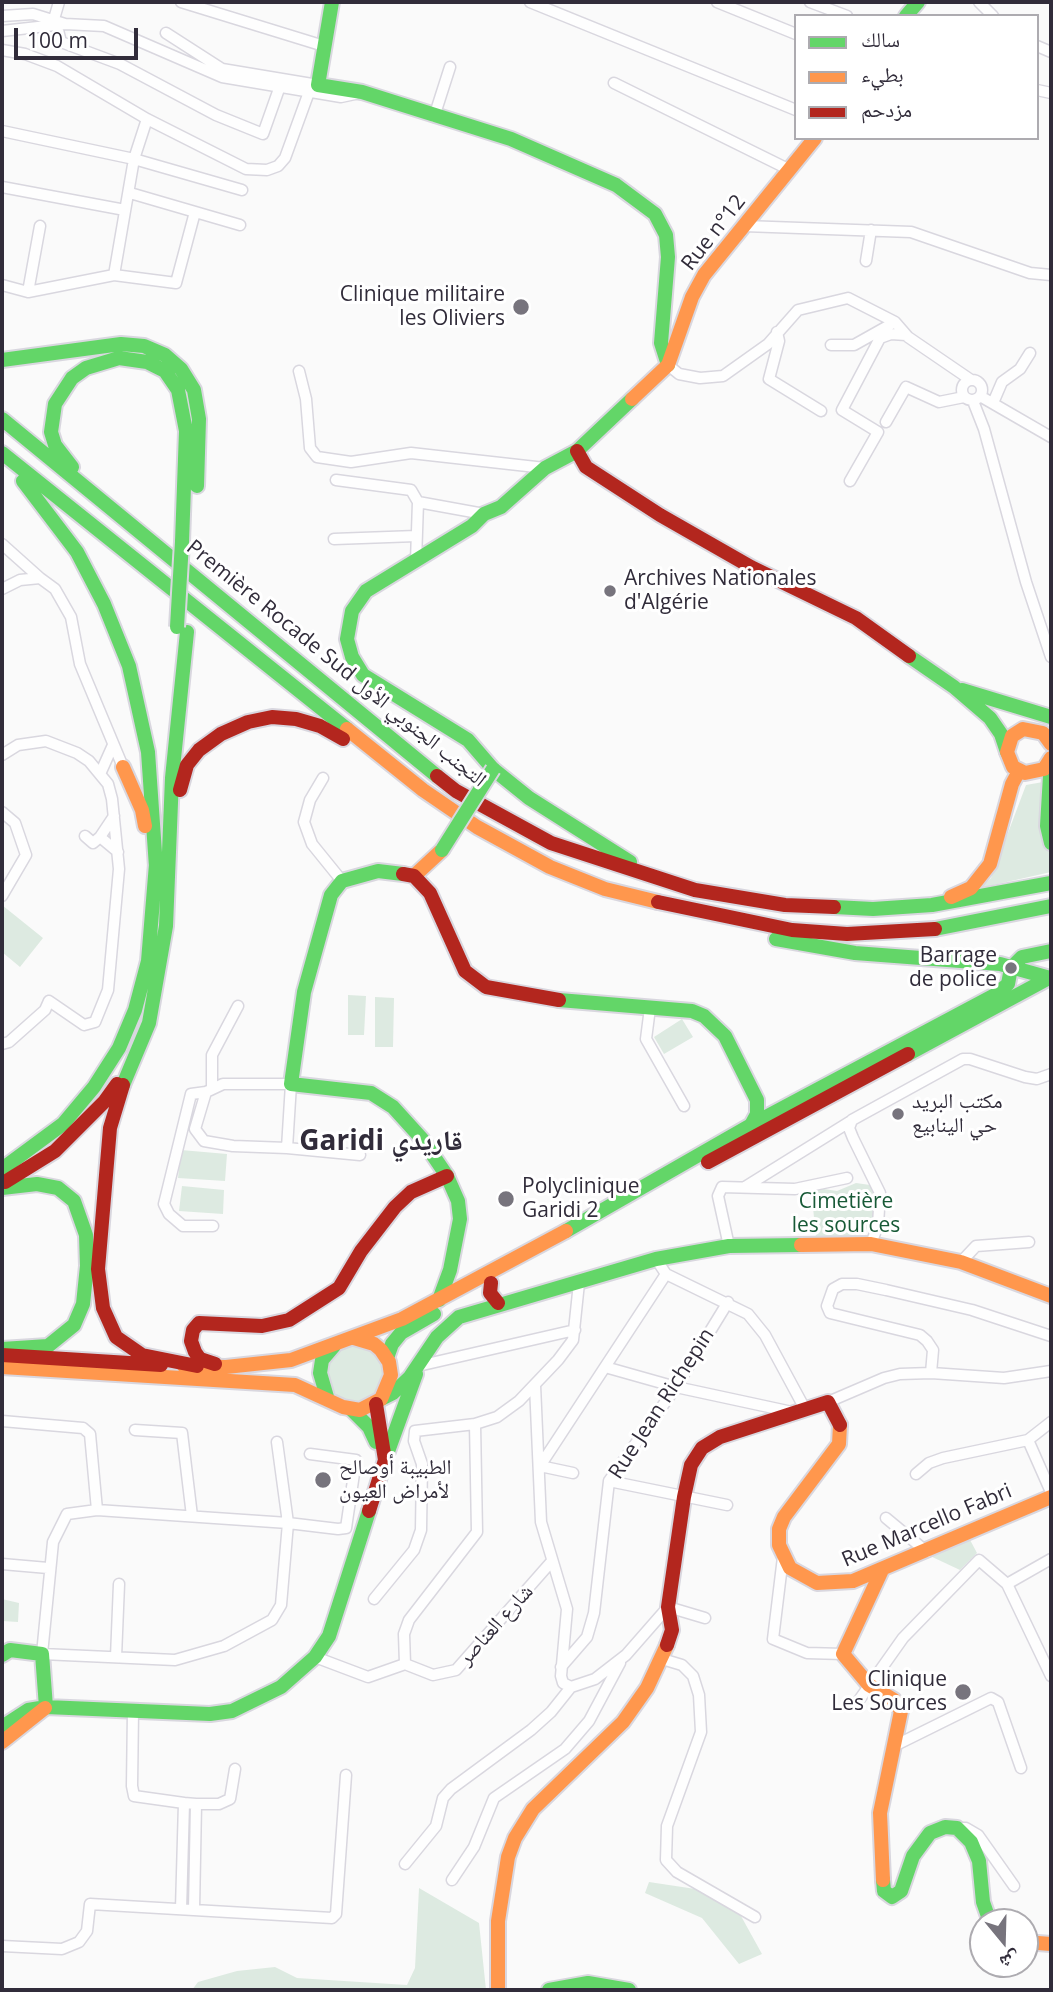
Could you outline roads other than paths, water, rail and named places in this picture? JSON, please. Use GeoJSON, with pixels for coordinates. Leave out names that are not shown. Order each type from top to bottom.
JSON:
{"type":"FeatureCollection","features":[{"type":"Feature","properties":{"kind":"main road"},"geometry":{"type":"LineString","coordinates":[[332,2],[314,88],[362,92],[512,139],[559,157],[616,185],[655,214],[666,235],[668,257],[661,343],[668,365],[577,452],[545,468],[501,507],[484,514],[472,526],[366,592],[352,611],[347,639],[352,657],[363,675],[468,740],[493,769],[529,798],[657,879]]}},
{"type":"Feature","properties":{"kind":"main road","name":"Rue n°12"},"geometry":{"type":"LineString","coordinates":[[668,365],[698,286],[813,140]]}},
{"type":"Feature","properties":{"kind":"main road"},"geometry":{"type":"LineString","coordinates":[[2,360],[121,344],[144,346],[172,360],[194,390],[199,419],[172,778],[166,926],[149,1023],[135,1054],[110,1128],[99,1290],[107,1322],[116,1337],[128,1347],[159,1360],[197,1366]]}},
{"type":"Feature","properties":{"kind":"main road"},"geometry":{"type":"LineString","coordinates":[[104,503],[55,445],[51,432],[55,404],[72,378],[86,368],[119,358],[147,362],[173,380],[182,401],[186,445],[188,545]]}},
{"type":"Feature","properties":{"kind":"main road","name":"Première Rocade Sud التجنب الجنوبي الأول"},"geometry":{"type":"LineString","coordinates":[[2,419],[456,791],[551,843],[695,891],[785,905],[873,909],[932,905],[992,897],[1051,883]]}},
{"type":"Feature","properties":{"kind":"main road"},"geometry":{"type":"LineString","coordinates":[[577,452],[586,467],[598,476],[751,567],[856,618],[954,687],[1026,729],[1043,733],[1051,744]]}},
{"type":"Feature","properties":{"kind":"main road","name":"Première Rocade Sud التجنب الجنوبي الأول"},"geometry":{"type":"LineString","coordinates":[[2,453],[423,790],[506,845],[605,889],[698,912],[792,930],[847,934],[935,929],[1051,906]]}},
{"type":"Feature","properties":{"kind":"main road"},"geometry":{"type":"LineString","coordinates":[[2,462],[34,492],[77,552],[117,633],[129,666],[146,741],[156,867]]}},
{"type":"Feature","properties":{"kind":"main road"},"geometry":{"type":"LineString","coordinates":[[2,1169],[63,1124],[108,1068],[135,1010],[148,961],[182,630]]}},
{"type":"Feature","properties":{"kind":"main road"},"geometry":{"type":"LineString","coordinates":[[979,702],[1051,718]]}},
{"type":"Feature","properties":{"kind":"main road"},"geometry":{"type":"LineString","coordinates":[[979,702],[996,726],[1009,761],[1019,771],[1038,772],[1051,758]]}},
{"type":"Feature","properties":{"kind":"main road"},"geometry":{"type":"LineString","coordinates":[[168,855],[187,765],[199,750],[221,734],[261,719],[296,719],[320,726],[398,779],[423,790]]}},
{"type":"Feature","properties":{"kind":"main road"},"geometry":{"type":"LineString","coordinates":[[1007,752],[1012,736],[1026,729],[1051,727]]}},
{"type":"Feature","properties":{"kind":"main road"},"geometry":{"type":"LineString","coordinates":[[1051,758],[1047,826],[1051,843]]}},
{"type":"Feature","properties":{"kind":"main road"},"geometry":{"type":"LineString","coordinates":[[123,767],[142,810],[153,918]]}},
{"type":"Feature","properties":{"kind":"main road"},"geometry":{"type":"LineString","coordinates":[[414,876],[442,850],[493,769]]}},
{"type":"Feature","properties":{"kind":"main road"},"geometry":{"type":"LineString","coordinates":[[932,905],[971,888],[982,878],[990,864],[1012,785],[1019,771]]}},
{"type":"Feature","properties":{"kind":"main road"},"geometry":{"type":"LineString","coordinates":[[439,1300],[450,1270],[460,1219],[458,1201],[447,1176],[422,1139],[393,1107],[371,1093],[291,1084],[303,992],[331,895],[342,881],[379,871],[414,876],[430,893],[462,965],[472,980],[500,992],[692,1011],[715,1025],[736,1055],[757,1100],[757,1114],[751,1125]]}},
{"type":"Feature","properties":{"kind":"main road"},"geometry":{"type":"LineString","coordinates":[[605,889],[678,914],[770,938],[855,953],[928,960],[972,960],[1051,978]]}},
{"type":"Feature","properties":{"kind":"main road"},"geometry":{"type":"LineString","coordinates":[[2,1355],[226,1367],[291,1360],[354,1338],[439,1300],[751,1125],[995,995],[1008,984],[1011,968],[1022,957],[1051,951]]}},
{"type":"Feature","properties":{"kind":"main road"},"geometry":{"type":"LineString","coordinates":[[385,1460],[378,1402],[390,1384],[392,1344],[401,1333],[1051,978]]}},
{"type":"Feature","properties":{"kind":"main road"},"geometry":{"type":"LineString","coordinates":[[2,1186],[55,1151],[81,1126],[104,1102],[135,1054]]}},
{"type":"Feature","properties":{"kind":"main road"},"geometry":{"type":"LineString","coordinates":[[757,1100],[769,1107],[784,1107]]}},
{"type":"Feature","properties":{"kind":"main road"},"geometry":{"type":"LineString","coordinates":[[226,1367],[200,1359],[195,1352],[191,1341],[193,1330],[199,1323],[262,1326],[289,1320],[339,1288],[361,1251],[395,1207],[411,1192],[447,1176]]}},
{"type":"Feature","properties":{"kind":"main road"},"geometry":{"type":"LineString","coordinates":[[2,1186],[37,1184],[58,1188],[74,1201],[82,1217],[86,1235],[87,1266],[83,1304],[74,1325],[48,1346],[2,1349]]}},
{"type":"Feature","properties":{"kind":"main road"},"geometry":{"type":"LineString","coordinates":[[352,1410],[378,1402],[393,1393],[418,1366],[447,1326],[460,1317],[498,1303],[579,1283],[656,1259],[729,1246],[871,1244],[961,1262],[1015,1285],[1051,1296]]}},
{"type":"Feature","properties":{"kind":"main road"},"geometry":{"type":"LineString","coordinates":[[450,1270],[469,1283]]}},
{"type":"Feature","properties":{"kind":"main road"},"geometry":{"type":"LineString","coordinates":[[491,1283],[490,1293],[498,1303]]}},
{"type":"Feature","properties":{"kind":"main road"},"geometry":{"type":"LineString","coordinates":[[354,1338],[374,1344],[389,1362],[402,1369],[418,1366]]}},
{"type":"Feature","properties":{"kind":"main road"},"geometry":{"type":"LineString","coordinates":[[327,1397],[320,1373],[323,1360],[338,1343]]}},
{"type":"Feature","properties":{"kind":"main road"},"geometry":{"type":"LineString","coordinates":[[291,1360],[302,1371],[295,1385]]}},
{"type":"Feature","properties":{"kind":"main road"},"geometry":{"type":"LineString","coordinates":[[2,1727],[28,1710],[46,1707],[210,1714],[232,1711],[256,1702],[281,1687],[315,1657],[329,1636],[375,1487],[418,1366]]}},
{"type":"Feature","properties":{"kind":"main road"},"geometry":{"type":"LineString","coordinates":[[2,1367],[295,1385],[352,1410],[369,1427],[377,1444],[375,1487]]}},
{"type":"Feature","properties":{"kind":"main road"},"geometry":{"type":"LineString","coordinates":[[498,1990],[498,1921],[508,1857],[515,1838],[533,1809],[623,1722],[647,1688],[662,1659],[672,1630],[668,1607],[691,1465],[710,1441],[828,1402],[840,1422],[842,1436],[784,1517],[778,1537],[783,1557]]}},
{"type":"Feature","properties":{"kind":"main road","name":"Rue Marcello Fabri"},"geometry":{"type":"LineString","coordinates":[[783,1557],[797,1574],[817,1583],[841,1584],[927,1552],[1051,1494]]}},
{"type":"Feature","properties":{"kind":"main road"},"geometry":{"type":"LineString","coordinates":[[882,1570],[843,1654],[869,1685],[900,1707],[902,1716],[879,1825],[886,1894],[895,1896],[901,1891],[913,1856],[930,1833],[945,1827],[957,1828],[971,1842],[979,1861],[985,1908]]}},
{"type":"Feature","properties":{"kind":"main road"},"geometry":{"type":"LineString","coordinates":[[5,1652],[42,1654],[46,1707]]}},
{"type":"Feature","properties":{"kind":"main road"},"geometry":{"type":"LineString","coordinates":[[2,1742],[46,1707]]}},
{"type":"Feature","properties":{"kind":"main road"},"geometry":{"type":"LineString","coordinates":[[549,1990],[588,1983],[629,1990]]}},
{"type":"Feature","properties":{"kind":"street"},"geometry":{"type":"LineString","coordinates":[[33,14],[35,2]]}},
{"type":"Feature","properties":{"kind":"street"},"geometry":{"type":"LineString","coordinates":[[59,2],[61,43],[120,64],[216,115],[263,134],[280,86]]}},
{"type":"Feature","properties":{"kind":"street"},"geometry":{"type":"LineString","coordinates":[[181,2],[324,46]]}},
{"type":"Feature","properties":{"kind":"street"},"geometry":{"type":"LineString","coordinates":[[530,2],[794,109]]}},
{"type":"Feature","properties":{"kind":"street"},"geometry":{"type":"LineString","coordinates":[[717,2],[794,33]]}},
{"type":"Feature","properties":{"kind":"street"},"geometry":{"type":"LineString","coordinates":[[810,2],[842,14]]}},
{"type":"Feature","properties":{"kind":"street"},"geometry":{"type":"LineString","coordinates":[[2,16],[33,14],[59,23]]}},
{"type":"Feature","properties":{"kind":"street"},"geometry":{"type":"LineString","coordinates":[[2,31],[59,23],[104,26],[222,77],[314,88]]}},
{"type":"Feature","properties":{"kind":"street"},"geometry":{"type":"LineString","coordinates":[[166,33],[222,69],[314,88]]}},
{"type":"Feature","properties":{"kind":"street"},"geometry":{"type":"LineString","coordinates":[[2,50],[57,66],[147,119],[246,169],[267,170],[278,166],[285,158],[314,88]]}},
{"type":"Feature","properties":{"kind":"street"},"geometry":{"type":"LineString","coordinates":[[435,117],[450,67]]}},
{"type":"Feature","properties":{"kind":"street"},"geometry":{"type":"LineString","coordinates":[[614,83],[790,170]]}},
{"type":"Feature","properties":{"kind":"street"},"geometry":{"type":"LineString","coordinates":[[114,275],[134,159],[147,119]]}},
{"type":"Feature","properties":{"kind":"street"},"geometry":{"type":"LineString","coordinates":[[2,131],[134,159],[242,190]]}},
{"type":"Feature","properties":{"kind":"street"},"geometry":{"type":"LineString","coordinates":[[2,187],[125,210]]}},
{"type":"Feature","properties":{"kind":"street"},"geometry":{"type":"LineString","coordinates":[[130,193],[240,225]]}},
{"type":"Feature","properties":{"kind":"street"},"geometry":{"type":"LineString","coordinates":[[2,285],[28,292],[114,275],[176,283],[195,212]]}},
{"type":"Feature","properties":{"kind":"street"},"geometry":{"type":"LineString","coordinates":[[28,292],[40,226]]}},
{"type":"Feature","properties":{"kind":"street"},"geometry":{"type":"LineString","coordinates":[[744,226],[911,232],[1030,273],[1051,275]]}},
{"type":"Feature","properties":{"kind":"street"},"geometry":{"type":"LineString","coordinates":[[866,261],[871,230]]}},
{"type":"Feature","properties":{"kind":"street"},"geometry":{"type":"LineString","coordinates":[[668,365],[679,374],[723,376],[768,344],[798,310],[841,298],[856,300],[895,322],[906,335],[980,384],[973,398]]}},
{"type":"Feature","properties":{"kind":"street"},"geometry":{"type":"LineString","coordinates":[[831,345],[854,345],[895,322]]}},
{"type":"Feature","properties":{"kind":"street"},"geometry":{"type":"LineString","coordinates":[[777,332],[779,341],[769,379],[821,411]]}},
{"type":"Feature","properties":{"kind":"street"},"geometry":{"type":"LineString","coordinates":[[850,481],[878,432],[842,410],[880,338],[891,334],[906,335]]}},
{"type":"Feature","properties":{"kind":"street"},"geometry":{"type":"LineString","coordinates":[[993,403],[1002,382],[1020,369],[1030,353]]}},
{"type":"Feature","properties":{"kind":"street"},"geometry":{"type":"LineString","coordinates":[[299,371],[306,399],[310,448],[317,457],[351,462],[411,453],[545,468]]}},
{"type":"Feature","properties":{"kind":"street"},"geometry":{"type":"LineString","coordinates":[[971,380],[963,385],[973,398],[987,440],[1026,582],[1051,657]]}},
{"type":"Feature","properties":{"kind":"street"},"geometry":{"type":"LineString","coordinates":[[886,422],[906,387],[939,402],[973,398],[993,403],[1051,437]]}},
{"type":"Feature","properties":{"kind":"street"},"geometry":{"type":"LineString","coordinates":[[337,480],[411,490],[418,502],[416,561]]}},
{"type":"Feature","properties":{"kind":"street"},"geometry":{"type":"LineString","coordinates":[[418,502],[484,514]]}},
{"type":"Feature","properties":{"kind":"street"},"geometry":{"type":"LineString","coordinates":[[334,539],[416,536]]}},
{"type":"Feature","properties":{"kind":"street"},"geometry":{"type":"LineString","coordinates":[[2,544],[55,589],[66,605],[80,664],[123,767]]}},
{"type":"Feature","properties":{"kind":"street"},"geometry":{"type":"LineString","coordinates":[[2,589],[20,580],[40,579]]}},
{"type":"Feature","properties":{"kind":"street"},"geometry":{"type":"LineString","coordinates":[[2,755],[18,745],[46,741],[77,753],[108,784],[118,852],[117,903],[108,990],[95,1022],[83,1025],[49,1001],[45,1010],[9,1042],[2,1044]]}},
{"type":"Feature","properties":{"kind":"street"},"geometry":{"type":"LineString","coordinates":[[100,774],[113,746]]}},
{"type":"Feature","properties":{"kind":"street"},"geometry":{"type":"LineString","coordinates":[[323,778],[310,800],[304,822],[312,845],[342,881]]}},
{"type":"Feature","properties":{"kind":"street"},"geometry":{"type":"LineString","coordinates":[[2,813],[15,823],[26,855],[9,879],[2,896]]}},
{"type":"Feature","properties":{"kind":"street"},"geometry":{"type":"LineString","coordinates":[[85,836],[93,842],[100,837],[114,816]]}},
{"type":"Feature","properties":{"kind":"street"},"geometry":{"type":"LineString","coordinates":[[100,837],[118,852]]}},
{"type":"Feature","properties":{"kind":"street"},"geometry":{"type":"LineString","coordinates":[[238,1006],[212,1055],[209,1090],[195,1129],[204,1141],[233,1146],[360,1155]]}},
{"type":"Feature","properties":{"kind":"street"},"geometry":{"type":"LineString","coordinates":[[650,1008],[646,1038],[684,1107]]}},
{"type":"Feature","properties":{"kind":"street"},"geometry":{"type":"LineString","coordinates":[[745,1188],[852,1120],[963,1059],[971,1059],[1024,1077],[1037,1079],[1051,1074]]}},
{"type":"Feature","properties":{"kind":"street"},"geometry":{"type":"LineString","coordinates":[[213,1226],[183,1226],[169,1214],[164,1204],[191,1094],[223,1084],[291,1084],[288,1148]]}},
{"type":"Feature","properties":{"kind":"street"},"geometry":{"type":"LineString","coordinates":[[852,1120],[849,1128],[880,1193],[878,1225],[871,1244]]}},
{"type":"Feature","properties":{"kind":"street"},"geometry":{"type":"LineString","coordinates":[[729,1246],[718,1193],[725,1186],[795,1189],[847,1178]]}},
{"type":"Feature","properties":{"kind":"street"},"geometry":{"type":"LineString","coordinates":[[961,1262],[976,1246],[1029,1242]]}},
{"type":"Feature","properties":{"kind":"street"},"geometry":{"type":"LineString","coordinates":[[656,1259],[666,1274],[748,1314],[765,1335],[799,1410]]}},
{"type":"Feature","properties":{"kind":"street"},"geometry":{"type":"LineString","coordinates":[[540,1466],[666,1274]]}},
{"type":"Feature","properties":{"kind":"street"},"geometry":{"type":"LineString","coordinates":[[374,1599],[414,1550],[421,1530],[422,1464],[414,1441],[415,1432],[475,1424],[497,1417],[535,1385],[573,1340],[579,1283]]}},
{"type":"Feature","properties":{"kind":"street"},"geometry":{"type":"LineString","coordinates":[[931,1373],[933,1350],[928,1341],[920,1335],[831,1314],[827,1306],[833,1289],[842,1284],[858,1284],[886,1290],[972,1310],[1051,1336]]}},
{"type":"Feature","properties":{"kind":"street","name":"Rue Jean Richepin"},"geometry":{"type":"LineString","coordinates":[[561,1667],[587,1637],[596,1603],[609,1481],[676,1387],[728,1302]]}},
{"type":"Feature","properties":{"kind":"street"},"geometry":{"type":"LineString","coordinates":[[418,1366],[575,1330]]}},
{"type":"Feature","properties":{"kind":"street"},"geometry":{"type":"LineString","coordinates":[[605,1367],[676,1387],[799,1410]]}},
{"type":"Feature","properties":{"kind":"street"},"geometry":{"type":"LineString","coordinates":[[828,1402],[884,1378],[931,1373],[1004,1378],[1051,1371]]}},
{"type":"Feature","properties":{"kind":"street"},"geometry":{"type":"LineString","coordinates":[[535,1385],[541,1522],[568,1609],[561,1667],[563,1683],[571,1687]]}},
{"type":"Feature","properties":{"kind":"street"},"geometry":{"type":"LineString","coordinates":[[2,1421],[83,1428],[90,1434],[97,1510]]}},
{"type":"Feature","properties":{"kind":"street"},"geometry":{"type":"LineString","coordinates":[[916,1474],[929,1463],[943,1458],[1028,1440],[1051,1422]]}},
{"type":"Feature","properties":{"kind":"street"},"geometry":{"type":"LineString","coordinates":[[315,1657],[368,1678],[405,1664],[404,1634],[409,1620],[477,1532],[475,1424]]}},
{"type":"Feature","properties":{"kind":"street"},"geometry":{"type":"LineString","coordinates":[[135,1430],[182,1433],[192,1516]]}},
{"type":"Feature","properties":{"kind":"street"},"geometry":{"type":"LineString","coordinates":[[1028,1440],[1051,1494]]}},
{"type":"Feature","properties":{"kind":"street"},"geometry":{"type":"LineString","coordinates":[[277,1442],[288,1523],[281,1605],[272,1620],[243,1637],[197,1656],[175,1660],[42,1654],[48,1568],[53,1542],[68,1514],[97,1510],[288,1523],[338,1529],[348,1523],[356,1460],[310,1454]]}},
{"type":"Feature","properties":{"kind":"street"},"geometry":{"type":"LineString","coordinates":[[540,1466],[573,1473]]}},
{"type":"Feature","properties":{"kind":"street"},"geometry":{"type":"LineString","coordinates":[[609,1481],[727,1505]]}},
{"type":"Feature","properties":{"kind":"street"},"geometry":{"type":"LineString","coordinates":[[886,1518],[927,1552]]}},
{"type":"Feature","properties":{"kind":"street"},"geometry":{"type":"LineString","coordinates":[[783,1557],[773,1639],[807,1653],[843,1654]]}},
{"type":"Feature","properties":{"kind":"street"},"geometry":{"type":"LineString","coordinates":[[1007,1584],[1051,1559]]}},
{"type":"Feature","properties":{"kind":"street"},"geometry":{"type":"LineString","coordinates":[[857,1703],[903,1638],[979,1560],[1007,1584],[1050,1671]]}},
{"type":"Feature","properties":{"kind":"street","name":"شارع العناصر"},"geometry":{"type":"LineString","coordinates":[[405,1664],[433,1675],[456,1670],[552,1561]]}},
{"type":"Feature","properties":{"kind":"street"},"geometry":{"type":"LineString","coordinates":[[2,1564],[48,1568]]}},
{"type":"Feature","properties":{"kind":"street"},"geometry":{"type":"LineString","coordinates":[[116,1657],[119,1584]]}},
{"type":"Feature","properties":{"kind":"street"},"geometry":{"type":"LineString","coordinates":[[405,1864],[436,1826],[443,1798],[451,1789],[531,1730],[551,1712],[571,1687],[595,1679],[626,1655],[668,1607],[705,1618]]}},
{"type":"Feature","properties":{"kind":"street"},"geometry":{"type":"LineString","coordinates":[[452,1880],[474,1847],[494,1798],[565,1749],[589,1721],[626,1655]]}},
{"type":"Feature","properties":{"kind":"street"},"geometry":{"type":"LineString","coordinates":[[662,1659],[682,1665],[693,1676],[699,1695],[698,1717],[701,1732],[667,1826],[666,1860],[677,1872],[755,1917]]}},
{"type":"Feature","properties":{"kind":"street"},"geometry":{"type":"LineString","coordinates":[[894,1746],[992,1698],[998,1702],[1021,1768]]}},
{"type":"Feature","properties":{"kind":"street"},"geometry":{"type":"LineString","coordinates":[[133,1711],[134,1796],[184,1803],[219,1804],[230,1798],[235,1769]]}},
{"type":"Feature","properties":{"kind":"street"},"geometry":{"type":"LineString","coordinates":[[2,1946],[62,1949],[79,1942],[87,1931],[90,1904],[332,1918],[336,1914],[346,1775]]}},
{"type":"Feature","properties":{"kind":"street"},"geometry":{"type":"LineString","coordinates":[[181,1909],[184,1803]]}},
{"type":"Feature","properties":{"kind":"street"},"geometry":{"type":"LineString","coordinates":[[194,1910],[196,1804]]}},
{"type":"Feature","properties":{"kind":"street"},"geometry":{"type":"LineString","coordinates":[[957,1828],[966,1828],[978,1835],[1014,1886]]}},
{"type":"Feature","properties":{"kind":"place","name":"Clinique militaire les Oliviers"},"geometry":{"type":"Point","coordinates":[521,307]}},
{"type":"Feature","properties":{"kind":"place","name":"Archives Nationales d'Algérie"},"geometry":{"type":"Point","coordinates":[610,591]}},
{"type":"Feature","properties":{"kind":"place","name":"Barrage de police"},"geometry":{"type":"Point","coordinates":[1011,968]}},
{"type":"Feature","properties":{"kind":"place","name":"مكتب البريد حي الينابيع"},"geometry":{"type":"Point","coordinates":[898,1114]}},
{"type":"Feature","properties":{"kind":"place","name":"Polyclinique Garidi 2"},"geometry":{"type":"Point","coordinates":[506,1199]}},
{"type":"Feature","properties":{"kind":"place","name":"الطبيبة أوصالح لأمراض العيون"},"geometry":{"type":"Point","coordinates":[323,1480]}},
{"type":"Feature","properties":{"kind":"place","name":"Clinique Les Sources"},"geometry":{"type":"Point","coordinates":[963,1692]}},
{"type":"Feature","properties":{"kind":"district","name":"Garidi قاريدي"},"geometry":{"type":"Point","coordinates":[381,1142]}},
{"type":"Feature","properties":{"kind":"park label","name":"Cimetière les sources"},"geometry":{"type":"Point","coordinates":[846,1214]}}]}
